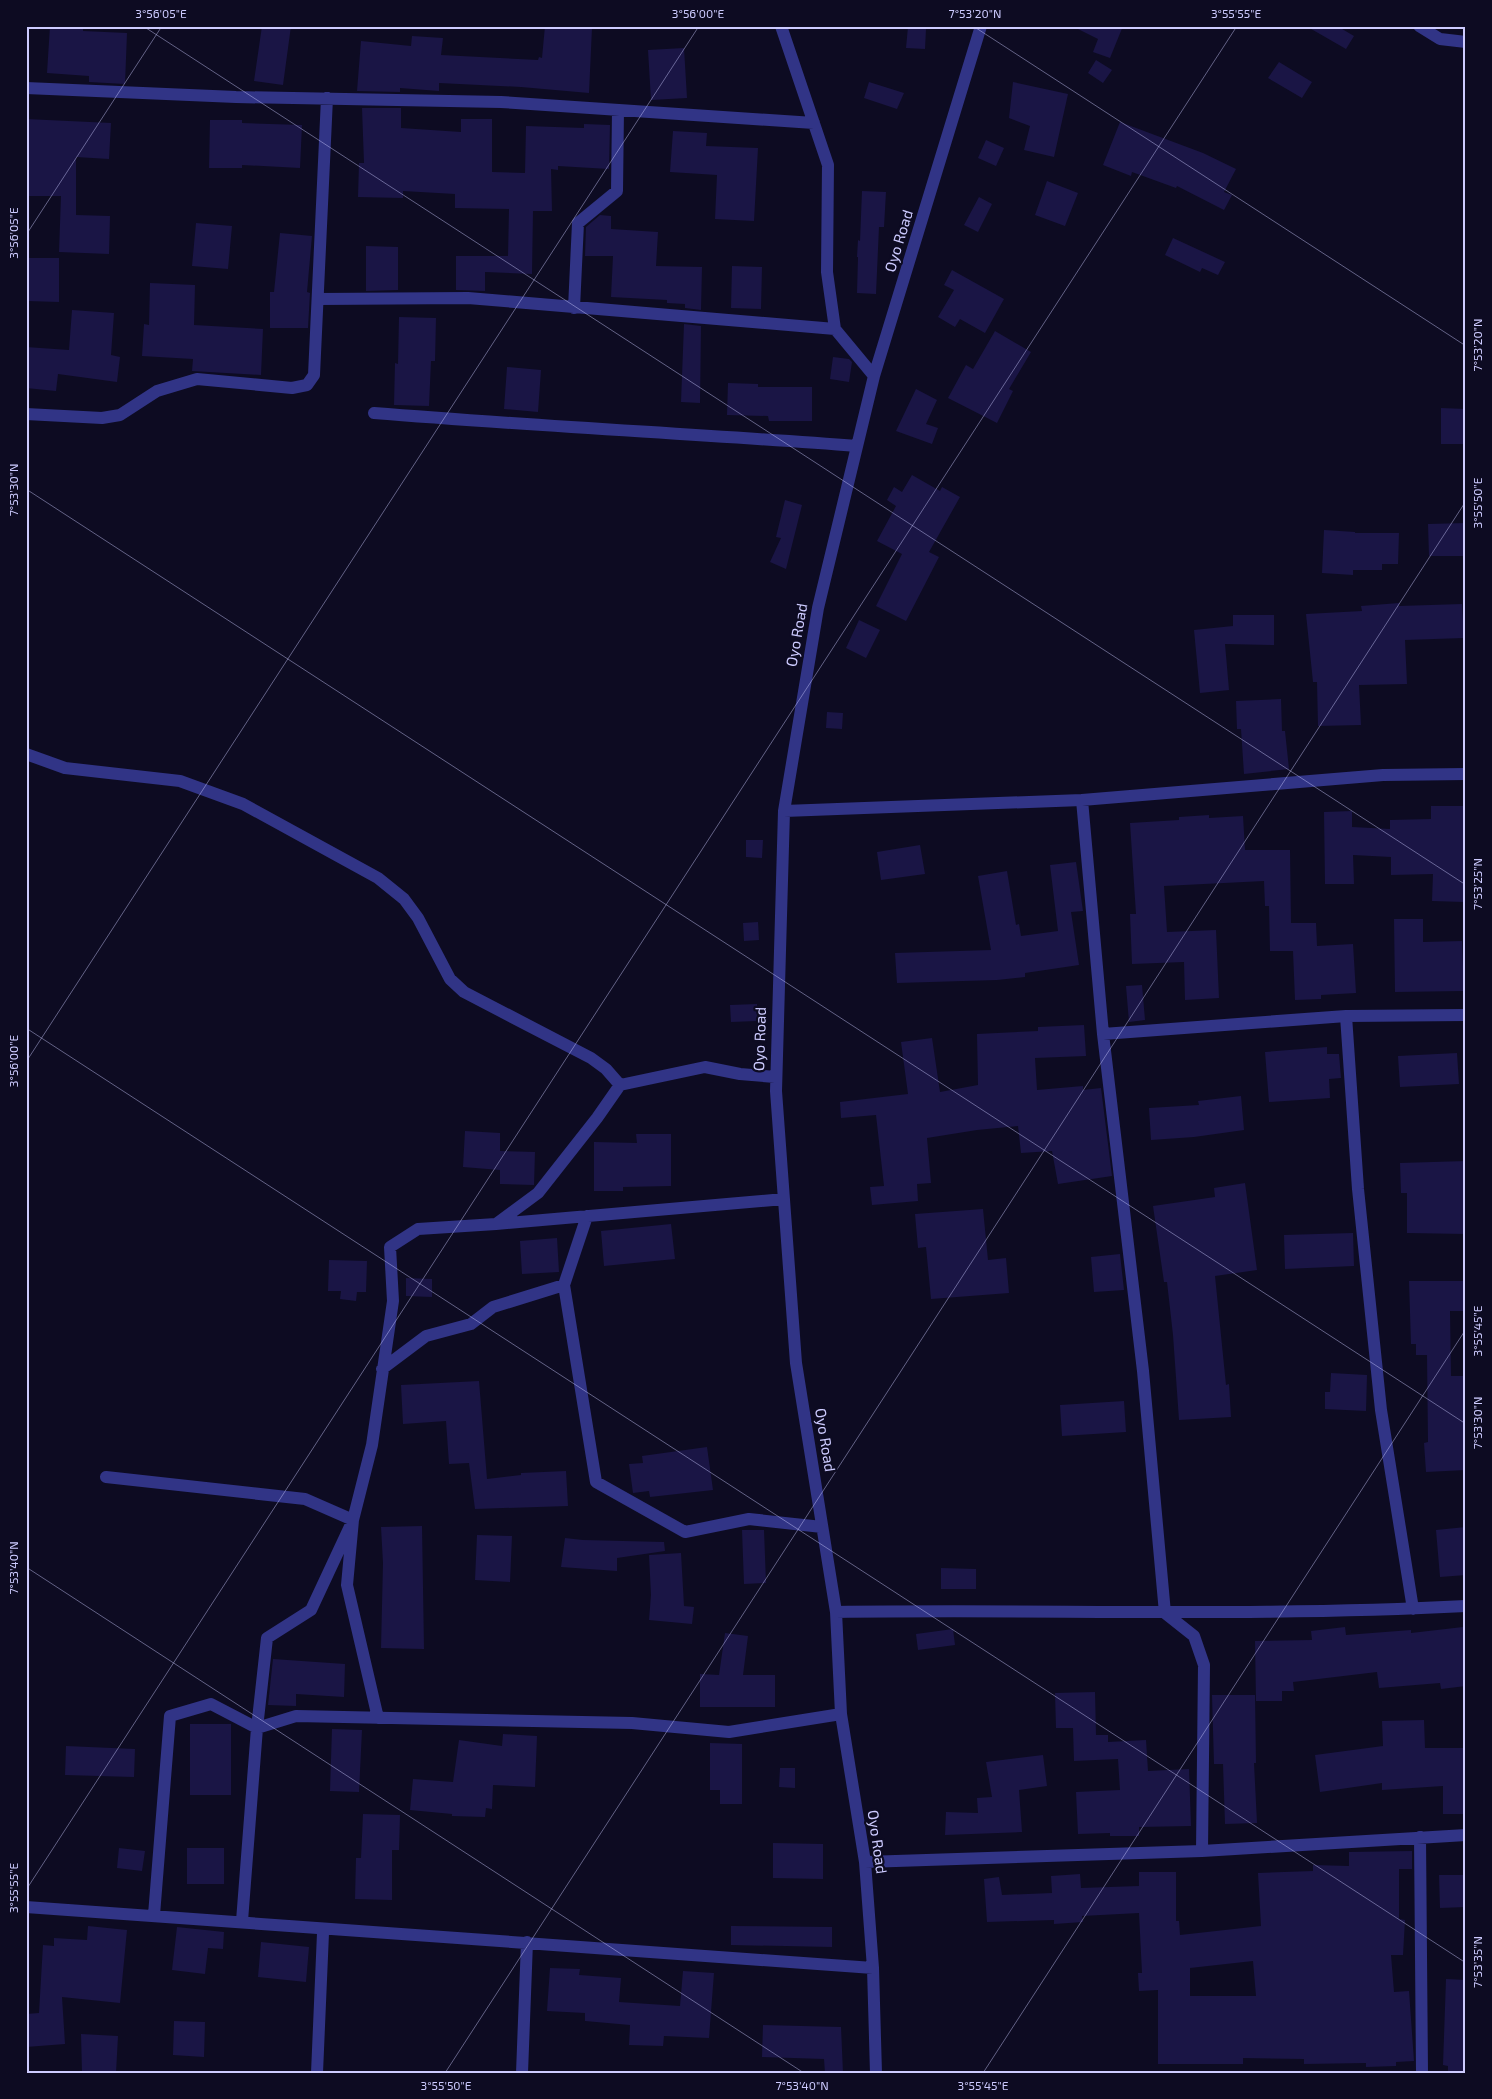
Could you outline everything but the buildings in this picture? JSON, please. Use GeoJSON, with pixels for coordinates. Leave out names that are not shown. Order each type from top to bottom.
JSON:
{"type":"FeatureCollection","features":[{"type":"Feature","properties":{"kind":"street"},"geometry":{"type":"LineString","coordinates":[[781,26],[828,166],[828,272],[835,328],[874,376]]}},
{"type":"Feature","properties":{"kind":"street","name":"Oyo Road"},"geometry":{"type":"LineString","coordinates":[[876,2073],[873,1968],[865,1862],[841,1714],[836,1612],[796,1363],[775,1077],[784,810],[818,608],[874,376],[981,26]]}},
{"type":"Feature","properties":{"kind":"street"},"geometry":{"type":"LineString","coordinates":[[1419,26],[1440,39],[1466,42]]}},
{"type":"Feature","properties":{"kind":"street"},"geometry":{"type":"LineString","coordinates":[[26,88],[501,102],[814,123]]}},
{"type":"Feature","properties":{"kind":"street"},"geometry":{"type":"LineString","coordinates":[[26,414],[102,418],[120,415],[157,392],[197,379],[292,388],[307,386],[314,375],[328,98]]}},
{"type":"Feature","properties":{"kind":"street"},"geometry":{"type":"LineString","coordinates":[[574,308],[578,223],[617,191],[618,110]]}},
{"type":"Feature","properties":{"kind":"street"},"geometry":{"type":"LineString","coordinates":[[319,299],[468,298],[835,328]]}},
{"type":"Feature","properties":{"kind":"street"},"geometry":{"type":"LineString","coordinates":[[374,413],[545,427],[726,436],[858,446]]}},
{"type":"Feature","properties":{"kind":"street"},"geometry":{"type":"LineString","coordinates":[[26,754],[65,768],[180,781],[243,804],[378,878],[404,899],[414,912],[450,979],[464,992],[591,1058],[606,1068],[620,1085]]}},
{"type":"Feature","properties":{"kind":"street"},"geometry":{"type":"LineString","coordinates":[[784,810],[1082,800],[1383,775],[1466,774]]}},
{"type":"Feature","properties":{"kind":"street"},"geometry":{"type":"LineString","coordinates":[[1082,800],[1103,1034],[1143,1371],[1165,1613],[1194,1636],[1204,1666],[1202,1851]]}},
{"type":"Feature","properties":{"kind":"street"},"geometry":{"type":"LineString","coordinates":[[1103,1034],[1346,1016],[1466,1015]]}},
{"type":"Feature","properties":{"kind":"street"},"geometry":{"type":"LineString","coordinates":[[1346,1016],[1358,1189],[1381,1410],[1413,1609]]}},
{"type":"Feature","properties":{"kind":"street"},"geometry":{"type":"LineString","coordinates":[[496,1224],[538,1193],[597,1118],[620,1085],[705,1067],[740,1074],[775,1077]]}},
{"type":"Feature","properties":{"kind":"street"},"geometry":{"type":"LineString","coordinates":[[378,1718],[347,1585],[353,1520],[372,1445],[393,1301],[390,1247],[418,1229],[784,1199]]}},
{"type":"Feature","properties":{"kind":"street"},"geometry":{"type":"LineString","coordinates":[[587,1216],[564,1285],[596,1482],[685,1532],[748,1519],[822,1527]]}},
{"type":"Feature","properties":{"kind":"street"},"geometry":{"type":"LineString","coordinates":[[382,1369],[426,1336],[471,1324],[493,1307],[564,1285]]}},
{"type":"Feature","properties":{"kind":"street"},"geometry":{"type":"LineString","coordinates":[[106,1478],[305,1498],[353,1520]]}},
{"type":"Feature","properties":{"kind":"street"},"geometry":{"type":"LineString","coordinates":[[242,1921],[257,1728],[267,1638],[311,1610],[353,1520]]}},
{"type":"Feature","properties":{"kind":"street"},"geometry":{"type":"LineString","coordinates":[[836,1612],[992,1610],[1165,1613],[1413,1609],[1466,1606]]}},
{"type":"Feature","properties":{"kind":"street"},"geometry":{"type":"LineString","coordinates":[[154,1915],[170,1716],[211,1704],[257,1728],[296,1716],[632,1723],[729,1732],[841,1714]]}},
{"type":"Feature","properties":{"kind":"street"},"geometry":{"type":"LineString","coordinates":[[865,1862],[1202,1851],[1466,1835]]}},
{"type":"Feature","properties":{"kind":"street"},"geometry":{"type":"LineString","coordinates":[[1420,1837],[1422,2073]]}},
{"type":"Feature","properties":{"kind":"street"},"geometry":{"type":"LineString","coordinates":[[26,1907],[242,1921],[310,1926],[328,1930],[527,1942],[873,1968]]}},
{"type":"Feature","properties":{"kind":"street"},"geometry":{"type":"LineString","coordinates":[[317,2073],[328,1930]]}},
{"type":"Feature","properties":{"kind":"street"},"geometry":{"type":"LineString","coordinates":[[522,2073],[527,1942]]}}]}
